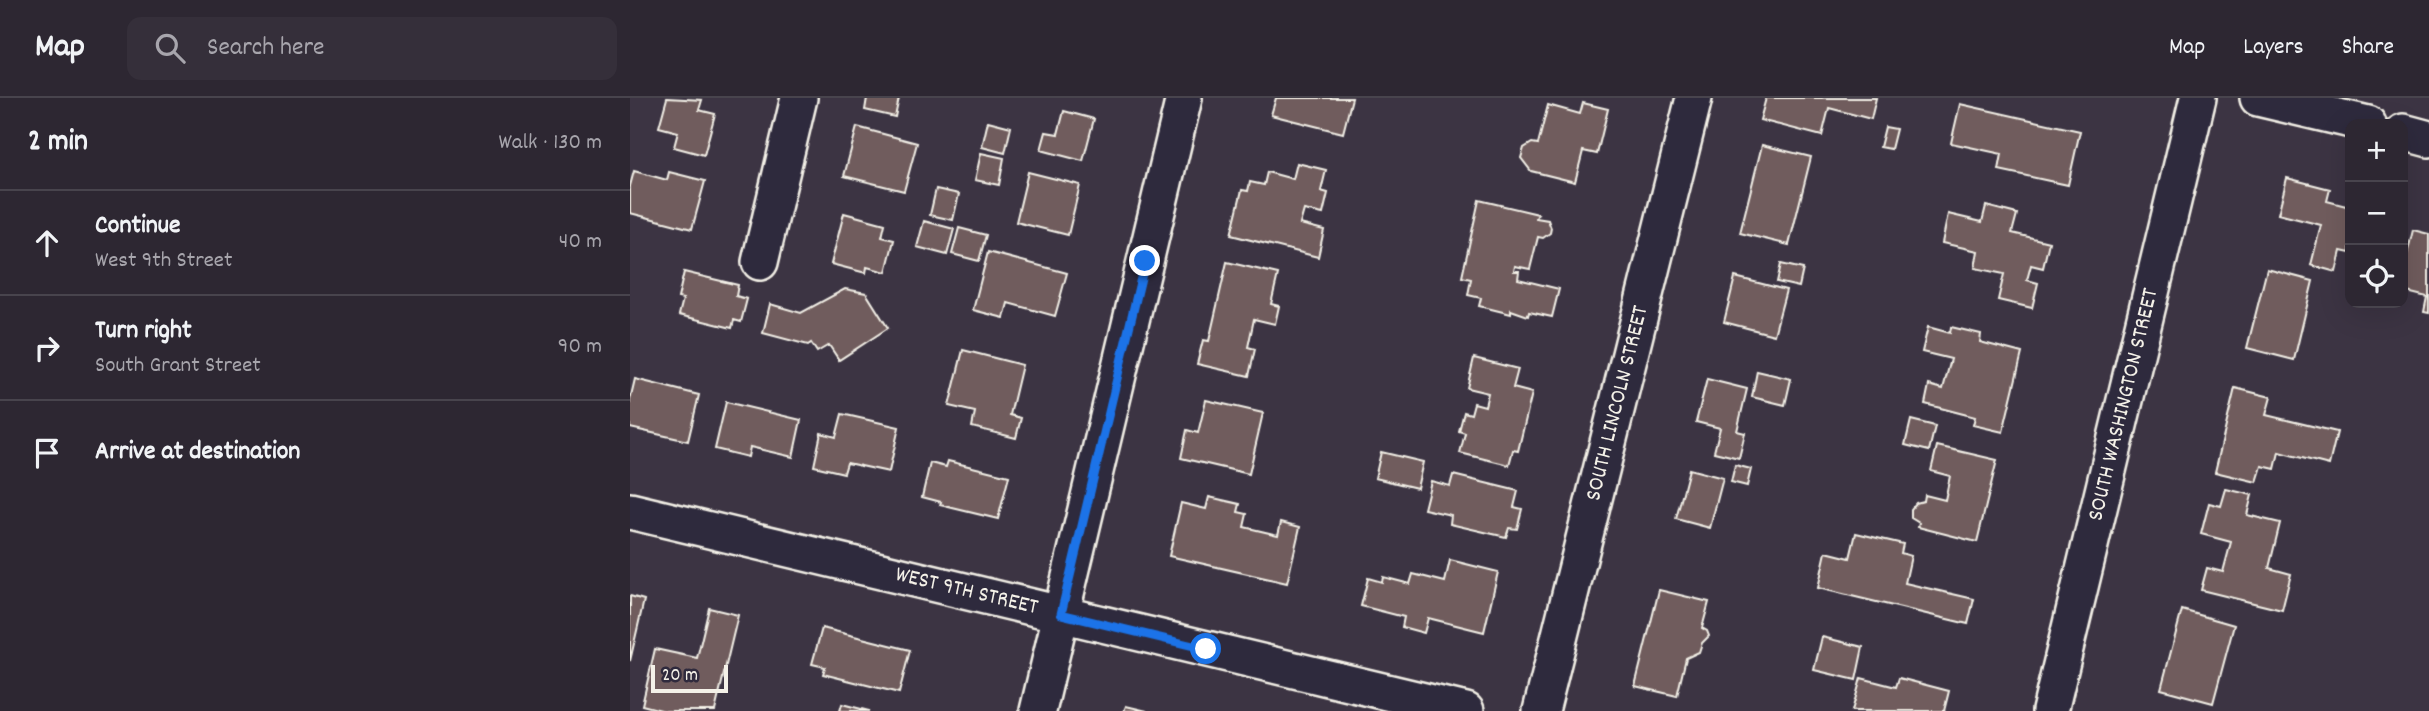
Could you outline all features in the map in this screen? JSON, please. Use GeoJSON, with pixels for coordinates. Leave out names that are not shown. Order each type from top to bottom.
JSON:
{"type":"FeatureCollection","features":[{"type":"Feature","properties":{"kind":"street"},"geometry":{"type":"LineString","coordinates":[[760,262],[799,98]]}},
{"type":"Feature","properties":{"kind":"street"},"geometry":{"type":"LineString","coordinates":[[1038,711],[1184,98]]}},
{"type":"Feature","properties":{"kind":"street","name":"SOUTH LINCOLN STREET"},"geometry":{"type":"LineString","coordinates":[[1541,711],[1694,98]]}},
{"type":"Feature","properties":{"kind":"street","name":"SOUTH WASHINGTON STREET"},"geometry":{"type":"LineString","coordinates":[[2050,711],[2198,98]]}},
{"type":"Feature","properties":{"kind":"street"},"geometry":{"type":"LineString","coordinates":[[2258,98],[2347,119]]}},
{"type":"Feature","properties":{"kind":"street"},"geometry":{"type":"LineString","coordinates":[[2408,133],[2429,139]]}},
{"type":"Feature","properties":{"kind":"street","name":"WEST 9TH STREET"},"geometry":{"type":"LineString","coordinates":[[630,511],[1466,711]]}},
{"type":"Feature","properties":{"kind":"building"},"geometry":{"type":"Polygon","coordinates":[[[667,98],[702,100],[699,110],[715,114],[704,155],[674,147],[678,132],[659,127],[667,98]]]}},
{"type":"Feature","properties":{"kind":"building"},"geometry":{"type":"Polygon","coordinates":[[[867,98],[899,98],[895,117],[865,110],[867,98]]]}},
{"type":"Feature","properties":{"kind":"building"},"geometry":{"type":"Polygon","coordinates":[[[1276,98],[1352,98],[1343,133],[1271,115],[1276,98]]]}},
{"type":"Feature","properties":{"kind":"building"},"geometry":{"type":"Polygon","coordinates":[[[1766,98],[1876,98],[1871,119],[1829,108],[1822,136],[1760,120],[1766,98]]]}},
{"type":"Feature","properties":{"kind":"building"},"geometry":{"type":"Polygon","coordinates":[[[1583,103],[1608,109],[1597,154],[1583,151],[1575,182],[1531,171],[1521,158],[1524,148],[1532,143],[1538,144],[1548,105],[1580,114],[1583,103]]]}},
{"type":"Feature","properties":{"kind":"building"},"geometry":{"type":"Polygon","coordinates":[[[1960,104],[2080,131],[2068,185],[1999,170],[2002,154],[1951,143],[1960,104]]]}},
{"type":"Feature","properties":{"kind":"building"},"geometry":{"type":"Polygon","coordinates":[[[1064,111],[1094,119],[1083,161],[1041,150],[1046,132],[1058,134],[1064,111]]]}},
{"type":"Feature","properties":{"kind":"building"},"geometry":{"type":"Polygon","coordinates":[[[988,121],[1011,127],[1005,153],[982,147],[988,121]]]}},
{"type":"Feature","properties":{"kind":"building"},"geometry":{"type":"Polygon","coordinates":[[[857,127],[917,143],[904,191],[844,176],[857,127]]]}},
{"type":"Feature","properties":{"kind":"building"},"geometry":{"type":"Polygon","coordinates":[[[1885,127],[1896,129],[1891,149],[1880,147],[1885,127]]]}},
{"type":"Feature","properties":{"kind":"building"},"geometry":{"type":"Polygon","coordinates":[[[1762,145],[1811,157],[1789,245],[1740,233],[1762,145]]]}},
{"type":"Feature","properties":{"kind":"building"},"geometry":{"type":"Polygon","coordinates":[[[981,153],[1004,158],[999,185],[975,180],[981,153]]]}},
{"type":"Feature","properties":{"kind":"building"},"geometry":{"type":"Polygon","coordinates":[[[1297,163],[1326,170],[1321,191],[1328,193],[1323,214],[1304,210],[1300,224],[1324,230],[1318,257],[1231,235],[1242,190],[1248,191],[1250,182],[1264,185],[1267,172],[1293,179],[1297,163]]]}},
{"type":"Feature","properties":{"kind":"building"},"geometry":{"type":"Polygon","coordinates":[[[634,171],[667,180],[669,172],[705,181],[692,229],[630,213],[630,186],[634,171]]]}},
{"type":"Feature","properties":{"kind":"building"},"geometry":{"type":"Polygon","coordinates":[[[1028,172],[1080,185],[1068,235],[1016,222],[1028,172]]]}},
{"type":"Feature","properties":{"kind":"building"},"geometry":{"type":"Polygon","coordinates":[[[2287,178],[2330,189],[2327,201],[2345,206],[2345,252],[2341,251],[2336,272],[2311,265],[2321,225],[2278,214],[2287,178]]]}},
{"type":"Feature","properties":{"kind":"building"},"geometry":{"type":"Polygon","coordinates":[[[936,189],[959,194],[953,220],[930,215],[936,189]]]}},
{"type":"Feature","properties":{"kind":"building"},"geometry":{"type":"Polygon","coordinates":[[[1479,200],[1538,214],[1536,218],[1548,220],[1550,233],[1543,238],[1538,237],[1530,269],[1515,266],[1514,271],[1519,271],[1518,279],[1559,289],[1552,317],[1529,312],[1528,316],[1511,310],[1511,314],[1479,306],[1481,298],[1468,295],[1471,279],[1462,277],[1479,200]]]}},
{"type":"Feature","properties":{"kind":"building"},"geometry":{"type":"Polygon","coordinates":[[[1986,206],[2017,214],[2012,233],[2049,242],[2043,268],[2031,265],[2027,280],[2038,283],[2032,308],[1998,300],[2004,274],[1975,268],[1978,251],[1942,243],[1948,214],[1982,222],[1986,206]]]}},
{"type":"Feature","properties":{"kind":"building"},"geometry":{"type":"Polygon","coordinates":[[[844,213],[885,224],[882,237],[894,240],[886,272],[867,267],[866,273],[831,264],[844,213]]]}},
{"type":"Feature","properties":{"kind":"building"},"geometry":{"type":"Polygon","coordinates":[[[924,221],[954,229],[947,255],[917,247],[924,221]]]}},
{"type":"Feature","properties":{"kind":"building"},"geometry":{"type":"Polygon","coordinates":[[[959,228],[986,235],[979,261],[952,254],[959,228]]]}},
{"type":"Feature","properties":{"kind":"building"},"geometry":{"type":"Polygon","coordinates":[[[2413,230],[2429,234],[2429,313],[2424,312],[2427,297],[2408,292],[2408,250],[2413,230]]]}},
{"type":"Feature","properties":{"kind":"building"},"geometry":{"type":"Polygon","coordinates":[[[988,252],[1067,273],[1055,316],[1008,303],[1004,318],[973,310],[988,252]]]}},
{"type":"Feature","properties":{"kind":"building"},"geometry":{"type":"Polygon","coordinates":[[[1227,262],[1278,274],[1271,304],[1279,306],[1275,324],[1254,319],[1248,347],[1255,349],[1249,376],[1197,364],[1203,340],[1209,341],[1227,262]]]}},
{"type":"Feature","properties":{"kind":"building"},"geometry":{"type":"Polygon","coordinates":[[[1781,264],[1803,269],[1799,287],[1777,282],[1781,264]]]}},
{"type":"Feature","properties":{"kind":"building"},"geometry":{"type":"Polygon","coordinates":[[[2267,269],[2313,281],[2294,360],[2247,348],[2267,269]]]}},
{"type":"Feature","properties":{"kind":"building"},"geometry":{"type":"Polygon","coordinates":[[[684,272],[738,285],[736,296],[747,299],[741,322],[734,320],[732,328],[679,315],[683,299],[678,298],[684,272]]]}},
{"type":"Feature","properties":{"kind":"building"},"geometry":{"type":"Polygon","coordinates":[[[1735,277],[1786,290],[1774,335],[1724,322],[1735,277]]]}},
{"type":"Feature","properties":{"kind":"building"},"geometry":{"type":"Polygon","coordinates":[[[845,289],[866,293],[888,328],[839,360],[829,345],[817,352],[811,343],[808,345],[763,333],[770,304],[801,313],[845,289]]]}},
{"type":"Feature","properties":{"kind":"building"},"geometry":{"type":"Polygon","coordinates":[[[1928,327],[1950,333],[1951,327],[1981,334],[1980,342],[2022,353],[2003,432],[1973,425],[1975,417],[1925,404],[1929,385],[1943,389],[1951,359],[1922,352],[1928,327]]]}},
{"type":"Feature","properties":{"kind":"building"},"geometry":{"type":"Polygon","coordinates":[[[963,350],[1022,365],[1010,415],[1021,418],[1016,438],[972,427],[975,412],[949,406],[963,350]]]}},
{"type":"Feature","properties":{"kind":"building"},"geometry":{"type":"Polygon","coordinates":[[[1474,358],[1518,369],[1513,388],[1532,393],[1518,451],[1513,450],[1509,465],[1460,453],[1465,433],[1459,431],[1464,412],[1471,414],[1474,403],[1485,406],[1488,393],[1467,388],[1474,358]]]}},
{"type":"Feature","properties":{"kind":"building"},"geometry":{"type":"Polygon","coordinates":[[[1757,371],[1791,379],[1785,405],[1752,397],[1757,371]]]}},
{"type":"Feature","properties":{"kind":"building"},"geometry":{"type":"Polygon","coordinates":[[[635,379],[699,395],[688,441],[630,428],[630,400],[635,379]]]}},
{"type":"Feature","properties":{"kind":"building"},"geometry":{"type":"Polygon","coordinates":[[[1707,379],[1747,389],[1737,431],[1745,433],[1739,458],[1714,452],[1720,428],[1696,422],[1707,379]]]}},
{"type":"Feature","properties":{"kind":"building"},"geometry":{"type":"Polygon","coordinates":[[[2235,388],[2271,397],[2266,415],[2337,432],[2329,465],[2279,452],[2275,469],[2262,466],[2257,482],[2215,472],[2235,388]]]}},
{"type":"Feature","properties":{"kind":"building"},"geometry":{"type":"Polygon","coordinates":[[[1206,400],[1263,413],[1249,474],[1181,458],[1187,430],[1198,433],[1206,400]]]}},
{"type":"Feature","properties":{"kind":"building"},"geometry":{"type":"Polygon","coordinates":[[[726,402],[801,420],[793,457],[750,447],[748,457],[715,449],[726,402]]]}},
{"type":"Feature","properties":{"kind":"building"},"geometry":{"type":"Polygon","coordinates":[[[842,414],[899,427],[889,472],[847,463],[844,473],[814,466],[821,433],[836,437],[842,414]]]}},
{"type":"Feature","properties":{"kind":"building"},"geometry":{"type":"Polygon","coordinates":[[[1911,420],[1935,426],[1929,451],[1905,445],[1911,420]]]}},
{"type":"Feature","properties":{"kind":"building"},"geometry":{"type":"Polygon","coordinates":[[[1937,446],[1997,460],[1977,542],[1918,527],[1919,523],[1911,518],[1911,509],[1916,503],[1924,501],[1925,495],[1945,500],[1950,476],[1931,471],[1937,446]]]}},
{"type":"Feature","properties":{"kind":"building"},"geometry":{"type":"Polygon","coordinates":[[[1381,452],[1423,462],[1417,488],[1375,478],[1381,452]]]}},
{"type":"Feature","properties":{"kind":"building"},"geometry":{"type":"Polygon","coordinates":[[[948,461],[1009,476],[998,519],[940,505],[941,502],[922,497],[930,463],[946,467],[948,461]]]}},
{"type":"Feature","properties":{"kind":"building"},"geometry":{"type":"Polygon","coordinates":[[[1735,465],[1751,469],[1747,486],[1731,482],[1735,465]]]}},
{"type":"Feature","properties":{"kind":"building"},"geometry":{"type":"Polygon","coordinates":[[[1689,469],[1723,478],[1710,528],[1676,519],[1689,469]]]}},
{"type":"Feature","properties":{"kind":"building"},"geometry":{"type":"Polygon","coordinates":[[[1453,475],[1518,491],[1514,507],[1522,509],[1517,529],[1509,528],[1506,537],[1450,524],[1451,515],[1424,509],[1431,481],[1450,486],[1453,475]]]}},
{"type":"Feature","properties":{"kind":"building"},"geometry":{"type":"Polygon","coordinates":[[[2226,489],[2252,495],[2247,515],[2280,523],[2269,568],[2291,574],[2282,610],[2201,590],[2207,568],[2223,572],[2231,542],[2201,534],[2209,503],[2221,506],[2226,489]]]}},
{"type":"Feature","properties":{"kind":"building"},"geometry":{"type":"Polygon","coordinates":[[[1209,497],[1240,504],[1238,512],[1247,514],[1244,527],[1278,535],[1281,522],[1300,527],[1287,583],[1169,556],[1181,503],[1206,509],[1209,497]]]}},
{"type":"Feature","properties":{"kind":"building"},"geometry":{"type":"Polygon","coordinates":[[[1856,533],[1903,544],[1901,553],[1911,556],[1905,583],[1974,599],[1968,624],[1818,588],[1826,552],[1850,558],[1856,533]]]}},
{"type":"Feature","properties":{"kind":"building"},"geometry":{"type":"Polygon","coordinates":[[[1450,560],[1498,572],[1484,632],[1428,618],[1424,633],[1402,627],[1404,617],[1361,606],[1368,578],[1382,582],[1383,577],[1410,584],[1413,574],[1445,582],[1450,560]]]}},
{"type":"Feature","properties":{"kind":"building"},"geometry":{"type":"Polygon","coordinates":[[[1659,590],[1709,602],[1702,628],[1709,636],[1702,643],[1699,652],[1686,658],[1677,696],[1635,686],[1659,590]]]}},
{"type":"Feature","properties":{"kind":"building"},"geometry":{"type":"Polygon","coordinates":[[[630,596],[644,600],[630,661],[630,596]]]}},
{"type":"Feature","properties":{"kind":"building"},"geometry":{"type":"Polygon","coordinates":[[[709,608],[738,615],[715,711],[665,711],[642,705],[655,649],[697,658],[709,608]]]}},
{"type":"Feature","properties":{"kind":"building"},"geometry":{"type":"Polygon","coordinates":[[[2182,610],[2234,625],[2213,703],[2161,689],[2182,610]]]}},
{"type":"Feature","properties":{"kind":"building"},"geometry":{"type":"Polygon","coordinates":[[[822,628],[910,650],[899,693],[823,674],[825,667],[812,664],[822,628]]]}},
{"type":"Feature","properties":{"kind":"building"},"geometry":{"type":"Polygon","coordinates":[[[1822,637],[1863,647],[1856,680],[1814,670],[1822,637]]]}},
{"type":"Feature","properties":{"kind":"building"},"geometry":{"type":"Polygon","coordinates":[[[1861,678],[1896,687],[1899,678],[1949,691],[1944,711],[1852,711],[1861,678]]]}},
{"type":"Feature","properties":{"kind":"building"},"geometry":{"type":"Polygon","coordinates":[[[842,704],[869,711],[840,711],[842,704]]]}},
{"type":"Feature","properties":{"kind":"building"},"geometry":{"type":"Polygon","coordinates":[[[1126,706],[1147,711],[1124,711],[1126,706]]]}},
{"type":"Feature","properties":{"kind":"route"},"geometry":{"type":"LineString","coordinates":[[1145,261],[1061,614],[1206,649]]}}]}
